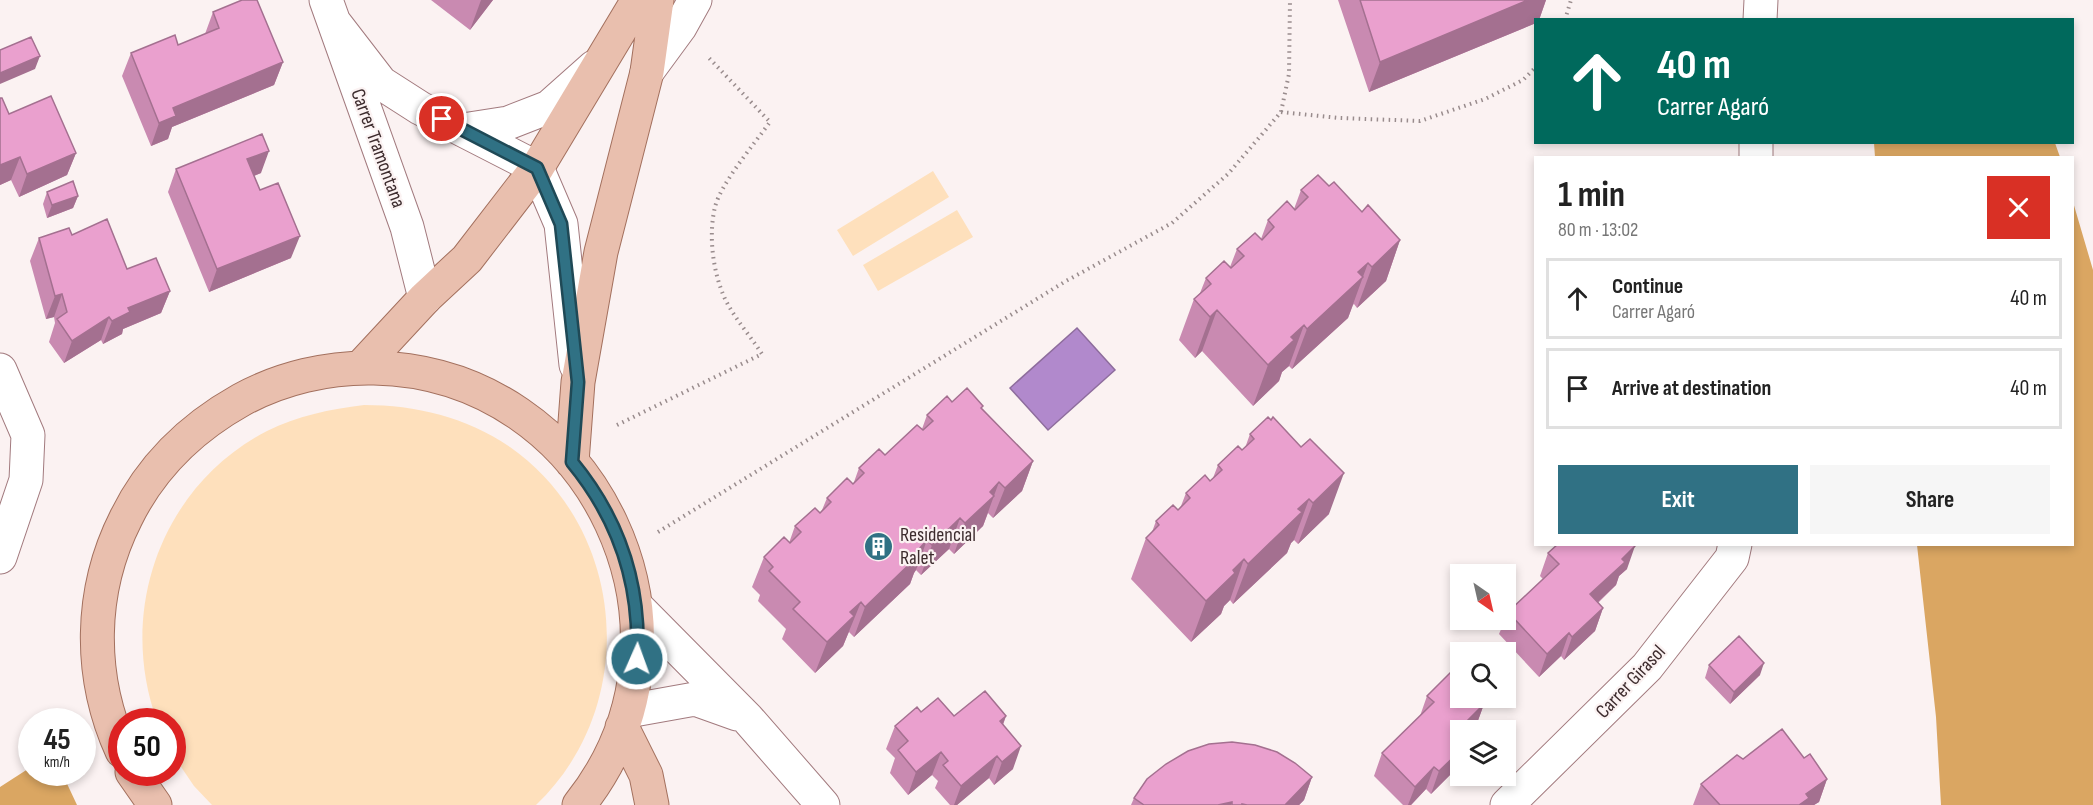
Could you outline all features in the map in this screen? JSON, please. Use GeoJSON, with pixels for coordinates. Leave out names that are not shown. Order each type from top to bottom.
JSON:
{"type":"FeatureCollection","features":[{"type":"Feature","properties":{"kind":"main road"},"geometry":{"type":"LineString","coordinates":[[360,368],[425,298],[467,259],[537,168],[638,0]]}},
{"type":"Feature","properties":{"kind":"main road"},"geometry":{"type":"LineString","coordinates":[[574,454],[578,382],[602,252],[646,72],[657,0]]}},
{"type":"Feature","properties":{"kind":"main road"},"geometry":{"type":"LineString","coordinates":[[108,717],[100,684],[97,626],[104,579],[114,542],[141,490],[158,466],[178,445],[208,421],[240,400],[275,384],[303,376],[360,368],[397,369],[433,376],[469,387],[502,403],[533,423],[574,454],[617,533],[636,606],[637,659],[625,719],[607,762],[579,805]]}},
{"type":"Feature","properties":{"kind":"main road"},"geometry":{"type":"LineString","coordinates":[[625,719],[646,775],[652,805]]}},
{"type":"Feature","properties":{"kind":"main road"},"geometry":{"type":"LineString","coordinates":[[141,786],[154,805]]}},
{"type":"Feature","properties":{"kind":"street"},"geometry":{"type":"LineString","coordinates":[[1760,18],[1761,0]]}},
{"type":"Feature","properties":{"kind":"street"},"geometry":{"type":"LineString","coordinates":[[330,11],[381,83],[420,108],[537,168],[561,224],[578,382]]}},
{"type":"Feature","properties":{"kind":"street","name":"Carrer Tramontana"},"geometry":{"type":"LineString","coordinates":[[330,11],[407,227],[425,298]]}},
{"type":"Feature","properties":{"kind":"street"},"geometry":{"type":"LineString","coordinates":[[646,72],[687,14]]}},
{"type":"Feature","properties":{"kind":"street"},"geometry":{"type":"LineString","coordinates":[[463,130],[508,123],[549,107],[602,60]]}},
{"type":"Feature","properties":{"kind":"street"},"geometry":{"type":"LineString","coordinates":[[0,370],[28,435],[26,480],[0,557]]}},
{"type":"Feature","properties":{"kind":"street","name":"Carrer Girasol"},"geometry":{"type":"LineString","coordinates":[[1507,805],[1647,667],[1732,558],[1735,546]]}},
{"type":"Feature","properties":{"kind":"street"},"geometry":{"type":"LineString","coordinates":[[636,606],[747,718],[823,805]]}},
{"type":"Feature","properties":{"kind":"street"},"geometry":{"type":"LineString","coordinates":[[625,719],[695,699],[747,718]]}},
{"type":"Feature","properties":{"kind":"path"},"geometry":{"type":"LineString","coordinates":[[624,553],[1066,280],[1172,223],[1228,174],[1281,112],[1289,74],[1290,0]]}},
{"type":"Feature","properties":{"kind":"path"},"geometry":{"type":"LineString","coordinates":[[1566,18],[1571,0]]}},
{"type":"Feature","properties":{"kind":"path"},"geometry":{"type":"LineString","coordinates":[[574,454],[762,354],[726,301],[714,265],[712,233],[715,206],[732,174],[770,122],[687,14]]}},
{"type":"Feature","properties":{"kind":"path"},"geometry":{"type":"LineString","coordinates":[[1281,112],[1339,118],[1420,121],[1485,99],[1523,81],[1534,69]]}},
{"type":"Feature","properties":{"kind":"shaded area"},"geometry":{"type":"Polygon","coordinates":[[[1874,144],[2055,144],[2060,156],[1875,156],[1874,144]]]}},
{"type":"Feature","properties":{"kind":"shaded area"},"geometry":{"type":"Polygon","coordinates":[[[933,171],[949,197],[853,256],[837,230],[933,171]]]}},
{"type":"Feature","properties":{"kind":"shaded area"},"geometry":{"type":"Polygon","coordinates":[[[2074,205],[2093,270],[2093,805],[1941,805],[1936,717],[1917,546],[2074,546],[2074,205]]]}},
{"type":"Feature","properties":{"kind":"shaded area"},"geometry":{"type":"Polygon","coordinates":[[[957,210],[973,237],[878,291],[863,265],[957,210]]]}},
{"type":"Feature","properties":{"kind":"shaded area"},"geometry":{"type":"Polygon","coordinates":[[[1077,328],[1115,370],[1048,430],[1010,388],[1077,328]]]}},
{"type":"Feature","properties":{"kind":"shaded area"},"geometry":{"type":"Polygon","coordinates":[[[364,405],[403,407],[440,415],[476,428],[510,447],[549,482],[578,524],[598,571],[606,620],[605,670],[592,719],[570,765],[536,805],[212,805],[186,774],[186,708],[154,708],[146,679],[142,637],[146,595],[157,555],[175,518],[199,484],[230,455],[267,431],[290,421],[364,405]]]}},
{"type":"Feature","properties":{"kind":"shaded area"},"geometry":{"type":"Polygon","coordinates":[[[18,775],[18,786],[68,786],[77,805],[0,805],[0,787],[18,775]]]}},
{"type":"Feature","properties":{"kind":"building"},"geometry":{"type":"Polygon","coordinates":[[[242,0],[257,0],[283,62],[173,108],[176,116],[159,123],[131,53],[175,35],[178,45],[219,28],[213,12],[242,0]]]}},
{"type":"Feature","properties":{"kind":"building"},"geometry":{"type":"Polygon","coordinates":[[[1360,0],[1528,0],[1380,62],[1360,0]]]}},
{"type":"Feature","properties":{"kind":"building"},"geometry":{"type":"Polygon","coordinates":[[[31,37],[40,56],[0,73],[0,50],[31,37]]]}},
{"type":"Feature","properties":{"kind":"building"},"geometry":{"type":"Polygon","coordinates":[[[51,96],[76,153],[27,174],[20,157],[0,165],[0,98],[9,114],[51,96]]]}},
{"type":"Feature","properties":{"kind":"building"},"geometry":{"type":"Polygon","coordinates":[[[262,134],[269,151],[247,159],[260,190],[278,183],[300,236],[217,269],[176,169],[262,134]]]}},
{"type":"Feature","properties":{"kind":"building"},"geometry":{"type":"Polygon","coordinates":[[[1318,175],[1329,186],[1334,182],[1362,212],[1368,205],[1400,240],[1372,267],[1368,263],[1358,272],[1363,277],[1307,329],[1304,325],[1291,337],[1294,340],[1268,365],[1217,310],[1210,317],[1194,299],[1211,284],[1206,278],[1224,261],[1231,268],[1244,256],[1237,249],[1255,233],[1262,240],[1274,227],[1268,220],[1287,201],[1295,210],[1308,197],[1301,190],[1318,175]]]}},
{"type":"Feature","properties":{"kind":"building"},"geometry":{"type":"Polygon","coordinates":[[[73,181],[78,196],[52,205],[47,192],[73,181]]]}},
{"type":"Feature","properties":{"kind":"building"},"geometry":{"type":"Polygon","coordinates":[[[107,219],[127,269],[156,258],[170,291],[128,308],[130,312],[112,321],[109,317],[72,341],[57,319],[67,312],[62,294],[55,296],[39,238],[69,228],[72,235],[107,219]]]}},
{"type":"Feature","properties":{"kind":"building","name":"Residencial Ralet"},"geometry":{"type":"Polygon","coordinates":[[[967,388],[983,406],[981,408],[1033,461],[1005,488],[999,482],[990,492],[994,496],[965,523],[960,518],[932,545],[927,540],[918,550],[921,553],[865,607],[861,602],[850,612],[854,616],[827,642],[793,609],[800,602],[769,571],[773,567],[764,557],[784,537],[790,543],[801,532],[795,526],[815,508],[820,513],[831,502],[827,498],[847,478],[853,484],[864,473],[859,468],[879,449],[885,455],[917,425],[923,430],[933,421],[927,415],[947,396],[952,402],[967,388]]]}},
{"type":"Feature","properties":{"kind":"building"},"geometry":{"type":"Polygon","coordinates":[[[1268,417],[1271,420],[1273,417],[1301,447],[1310,439],[1344,473],[1313,503],[1309,499],[1298,509],[1302,512],[1248,564],[1244,559],[1233,570],[1235,573],[1206,601],[1146,538],[1159,525],[1156,521],[1173,505],[1178,510],[1190,498],[1186,493],[1205,475],[1210,481],[1222,470],[1218,465],[1238,446],[1242,450],[1254,439],[1250,434],[1268,417]]]}},
{"type":"Feature","properties":{"kind":"building"},"geometry":{"type":"Polygon","coordinates":[[[1556,546],[1635,546],[1622,559],[1625,562],[1590,594],[1603,608],[1572,637],[1569,633],[1547,654],[1516,621],[1516,604],[1559,564],[1548,553],[1556,546]]]}},
{"type":"Feature","properties":{"kind":"building"},"geometry":{"type":"Polygon","coordinates":[[[1739,636],[1764,663],[1734,692],[1709,665],[1739,636]]]}},
{"type":"Feature","properties":{"kind":"building"},"geometry":{"type":"Polygon","coordinates":[[[1450,673],[1450,708],[1480,708],[1468,720],[1450,720],[1450,760],[1439,771],[1434,767],[1415,787],[1382,753],[1434,702],[1427,696],[1450,673]]]}},
{"type":"Feature","properties":{"kind":"building"},"geometry":{"type":"Polygon","coordinates":[[[985,691],[1006,716],[1000,721],[1021,746],[1002,762],[997,756],[961,786],[943,765],[948,761],[941,752],[916,772],[898,750],[908,741],[895,726],[917,707],[921,712],[938,698],[954,716],[985,691]]]}},
{"type":"Feature","properties":{"kind":"building"},"geometry":{"type":"Polygon","coordinates":[[[1782,729],[1804,758],[1810,754],[1827,779],[1806,794],[1809,798],[1799,805],[1720,805],[1701,784],[1737,755],[1743,759],[1782,729]]]}},
{"type":"Feature","properties":{"kind":"building"},"geometry":{"type":"Polygon","coordinates":[[[1232,742],[1255,745],[1277,752],[1312,777],[1285,805],[1232,805],[1232,802],[1218,805],[1144,805],[1134,798],[1147,779],[1188,751],[1209,744],[1232,742]]]}},
{"type":"Feature","properties":{"kind":"place","name":"Residencial Ralet"},"geometry":{"type":"Point","coordinates":[879,546]}},
{"type":"Feature","properties":{"kind":"route"},"geometry":{"type":"LineString","coordinates":[[442,119],[537,168],[561,224],[578,382],[572,462],[586,478],[608,514],[630,570],[638,624],[637,659]]}}]}
